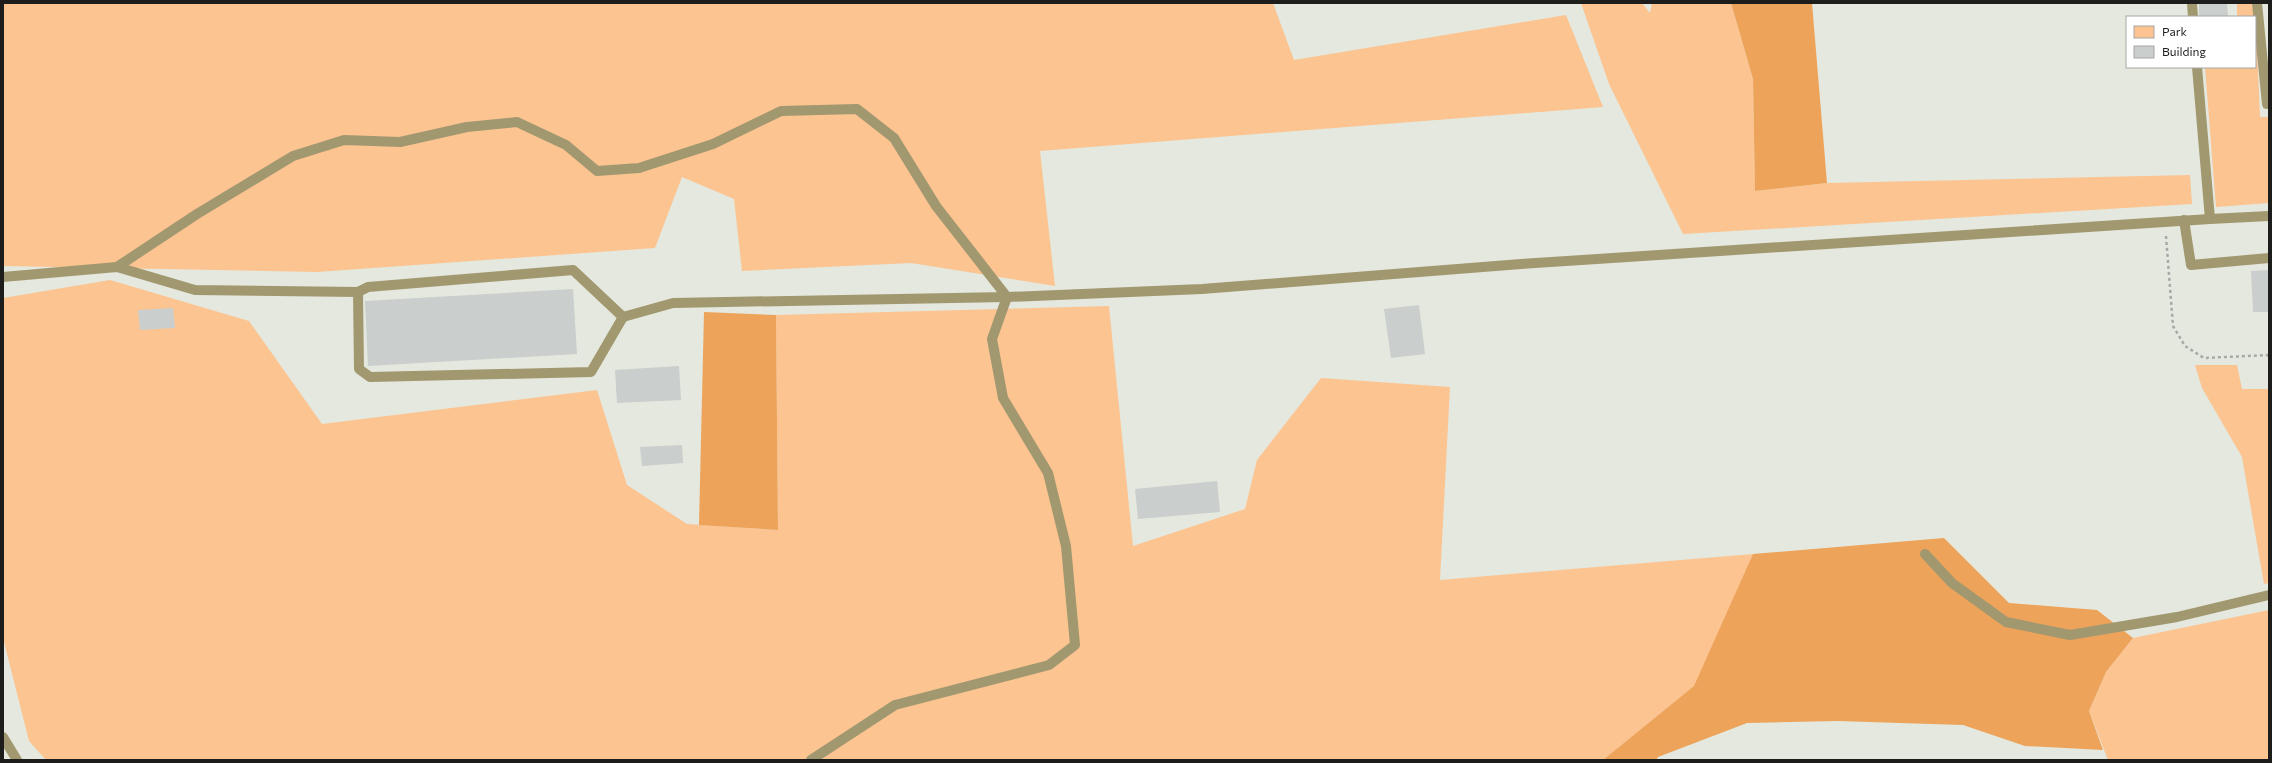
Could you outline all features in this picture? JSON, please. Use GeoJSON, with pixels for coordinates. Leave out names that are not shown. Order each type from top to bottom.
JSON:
{"type":"FeatureCollection","features":[{"type":"Feature","properties":{"kind":"lane"},"geometry":{"type":"LineString","coordinates":[[2192,3],[2193,16]]}},
{"type":"Feature","properties":{"kind":"lane"},"geometry":{"type":"LineString","coordinates":[[2257,3],[2267,104],[2269,104]]}},
{"type":"Feature","properties":{"kind":"lane"},"geometry":{"type":"LineString","coordinates":[[2197,68],[2210,219]]}},
{"type":"Feature","properties":{"kind":"lane"},"geometry":{"type":"LineString","coordinates":[[117,267],[197,214],[292,156],[344,140],[400,142],[467,127],[517,122],[566,145],[597,171],[639,168],[713,144],[781,111],[857,109],[894,138],[936,206],[1007,297]]}},
{"type":"Feature","properties":{"kind":"lane"},"geometry":{"type":"LineString","coordinates":[[358,292],[359,369],[370,377],[591,372],[623,317],[674,303],[1007,297],[1202,289],[1521,264],[2164,221],[2269,216]]}},
{"type":"Feature","properties":{"kind":"lane"},"geometry":{"type":"LineString","coordinates":[[2184,220],[2191,265],[2269,258]]}},
{"type":"Feature","properties":{"kind":"lane"},"geometry":{"type":"LineString","coordinates":[[3,277],[117,267],[195,290],[358,292],[368,287],[573,270],[623,317]]}},
{"type":"Feature","properties":{"kind":"lane"},"geometry":{"type":"LineString","coordinates":[[811,760],[895,705],[1049,665],[1075,645],[1066,546],[1048,473],[1003,398],[992,340],[1007,297]]}},
{"type":"Feature","properties":{"kind":"lane"},"geometry":{"type":"LineString","coordinates":[[1925,554],[1952,583],[2006,622],[2070,635],[2177,617],[2269,595]]}},
{"type":"Feature","properties":{"kind":"lane"},"geometry":{"type":"LineString","coordinates":[[3,737],[17,760]]}},
{"type":"Feature","properties":{"kind":"path"},"geometry":{"type":"LineString","coordinates":[[2164,221],[2173,326],[2185,346],[2204,358],[2269,355]]}},
{"type":"Feature","properties":{"kind":"shaded area"},"geometry":{"type":"Polygon","coordinates":[[[3,3],[2269,3],[2269,760],[3,760],[3,3]]]}},
{"type":"Feature","properties":{"kind":"shaded area"},"geometry":{"type":"Polygon","coordinates":[[[1731,3],[1812,3],[1827,183],[1755,191],[1753,79],[1731,3]]]}},
{"type":"Feature","properties":{"kind":"shaded area"},"geometry":{"type":"Polygon","coordinates":[[[704,312],[776,315],[778,530],[699,525],[704,312]]]}},
{"type":"Feature","properties":{"kind":"shaded area"},"geometry":{"type":"Polygon","coordinates":[[[1944,538],[2009,603],[2097,610],[2133,638],[2106,672],[2089,711],[2103,750],[2025,746],[1963,725],[1838,721],[1747,723],[1658,757],[1656,760],[1603,760],[1694,686],[1753,554],[1944,538]]]}},
{"type":"Feature","properties":{"kind":"green space"},"geometry":{"type":"Polygon","coordinates":[[[3,3],[1273,3],[1294,60],[1566,15],[1603,107],[1040,151],[1055,286],[911,263],[742,271],[734,199],[682,177],[655,248],[317,272],[3,266],[3,3]]]}},
{"type":"Feature","properties":{"kind":"green space"},"geometry":{"type":"Polygon","coordinates":[[[1581,3],[1642,3],[1650,13],[1652,3],[1731,3],[1753,79],[1755,191],[1827,183],[2190,175],[2192,204],[1683,234],[1609,84],[1581,3]]]}},
{"type":"Feature","properties":{"kind":"green space"},"geometry":{"type":"Polygon","coordinates":[[[2237,3],[2255,3],[2256,16],[2237,16],[2237,3]]]}},
{"type":"Feature","properties":{"kind":"green space"},"geometry":{"type":"Polygon","coordinates":[[[2256,26],[2260,117],[2269,117],[2269,203],[2216,207],[2205,68],[2256,68],[2256,26]]]}},
{"type":"Feature","properties":{"kind":"green space"},"geometry":{"type":"Polygon","coordinates":[[[110,280],[249,321],[322,424],[597,390],[627,485],[687,524],[778,530],[776,315],[1109,306],[1133,546],[1245,509],[1257,460],[1321,378],[1450,387],[1440,580],[1753,554],[1702,680],[1603,760],[46,760],[29,741],[3,638],[3,298],[110,280]]]}},
{"type":"Feature","properties":{"kind":"green space"},"geometry":{"type":"Polygon","coordinates":[[[2195,365],[2237,365],[2242,389],[2269,389],[2269,583],[2264,584],[2242,457],[2202,388],[2195,365]]]}},
{"type":"Feature","properties":{"kind":"green space"},"geometry":{"type":"Polygon","coordinates":[[[2269,610],[2269,760],[2108,760],[2089,711],[2106,672],[2133,638],[2269,610]]]}},
{"type":"Feature","properties":{"kind":"building"},"geometry":{"type":"Polygon","coordinates":[[[2199,3],[2227,3],[2228,16],[2199,16],[2199,3]]]}},
{"type":"Feature","properties":{"kind":"building"},"geometry":{"type":"Polygon","coordinates":[[[2269,270],[2269,312],[2253,312],[2251,271],[2269,270]]]}},
{"type":"Feature","properties":{"kind":"building"},"geometry":{"type":"Polygon","coordinates":[[[573,289],[577,354],[368,366],[365,301],[573,289]]]}},
{"type":"Feature","properties":{"kind":"building"},"geometry":{"type":"Polygon","coordinates":[[[1419,305],[1425,354],[1391,358],[1384,309],[1419,305]]]}},
{"type":"Feature","properties":{"kind":"building"},"geometry":{"type":"Polygon","coordinates":[[[173,308],[175,328],[140,330],[138,310],[173,308]]]}},
{"type":"Feature","properties":{"kind":"building"},"geometry":{"type":"Polygon","coordinates":[[[679,366],[681,400],[617,403],[615,370],[679,366]]]}},
{"type":"Feature","properties":{"kind":"building"},"geometry":{"type":"Polygon","coordinates":[[[682,445],[683,463],[642,466],[640,447],[682,445]]]}},
{"type":"Feature","properties":{"kind":"building"},"geometry":{"type":"Polygon","coordinates":[[[1217,481],[1220,512],[1138,519],[1135,489],[1217,481]]]}}]}
